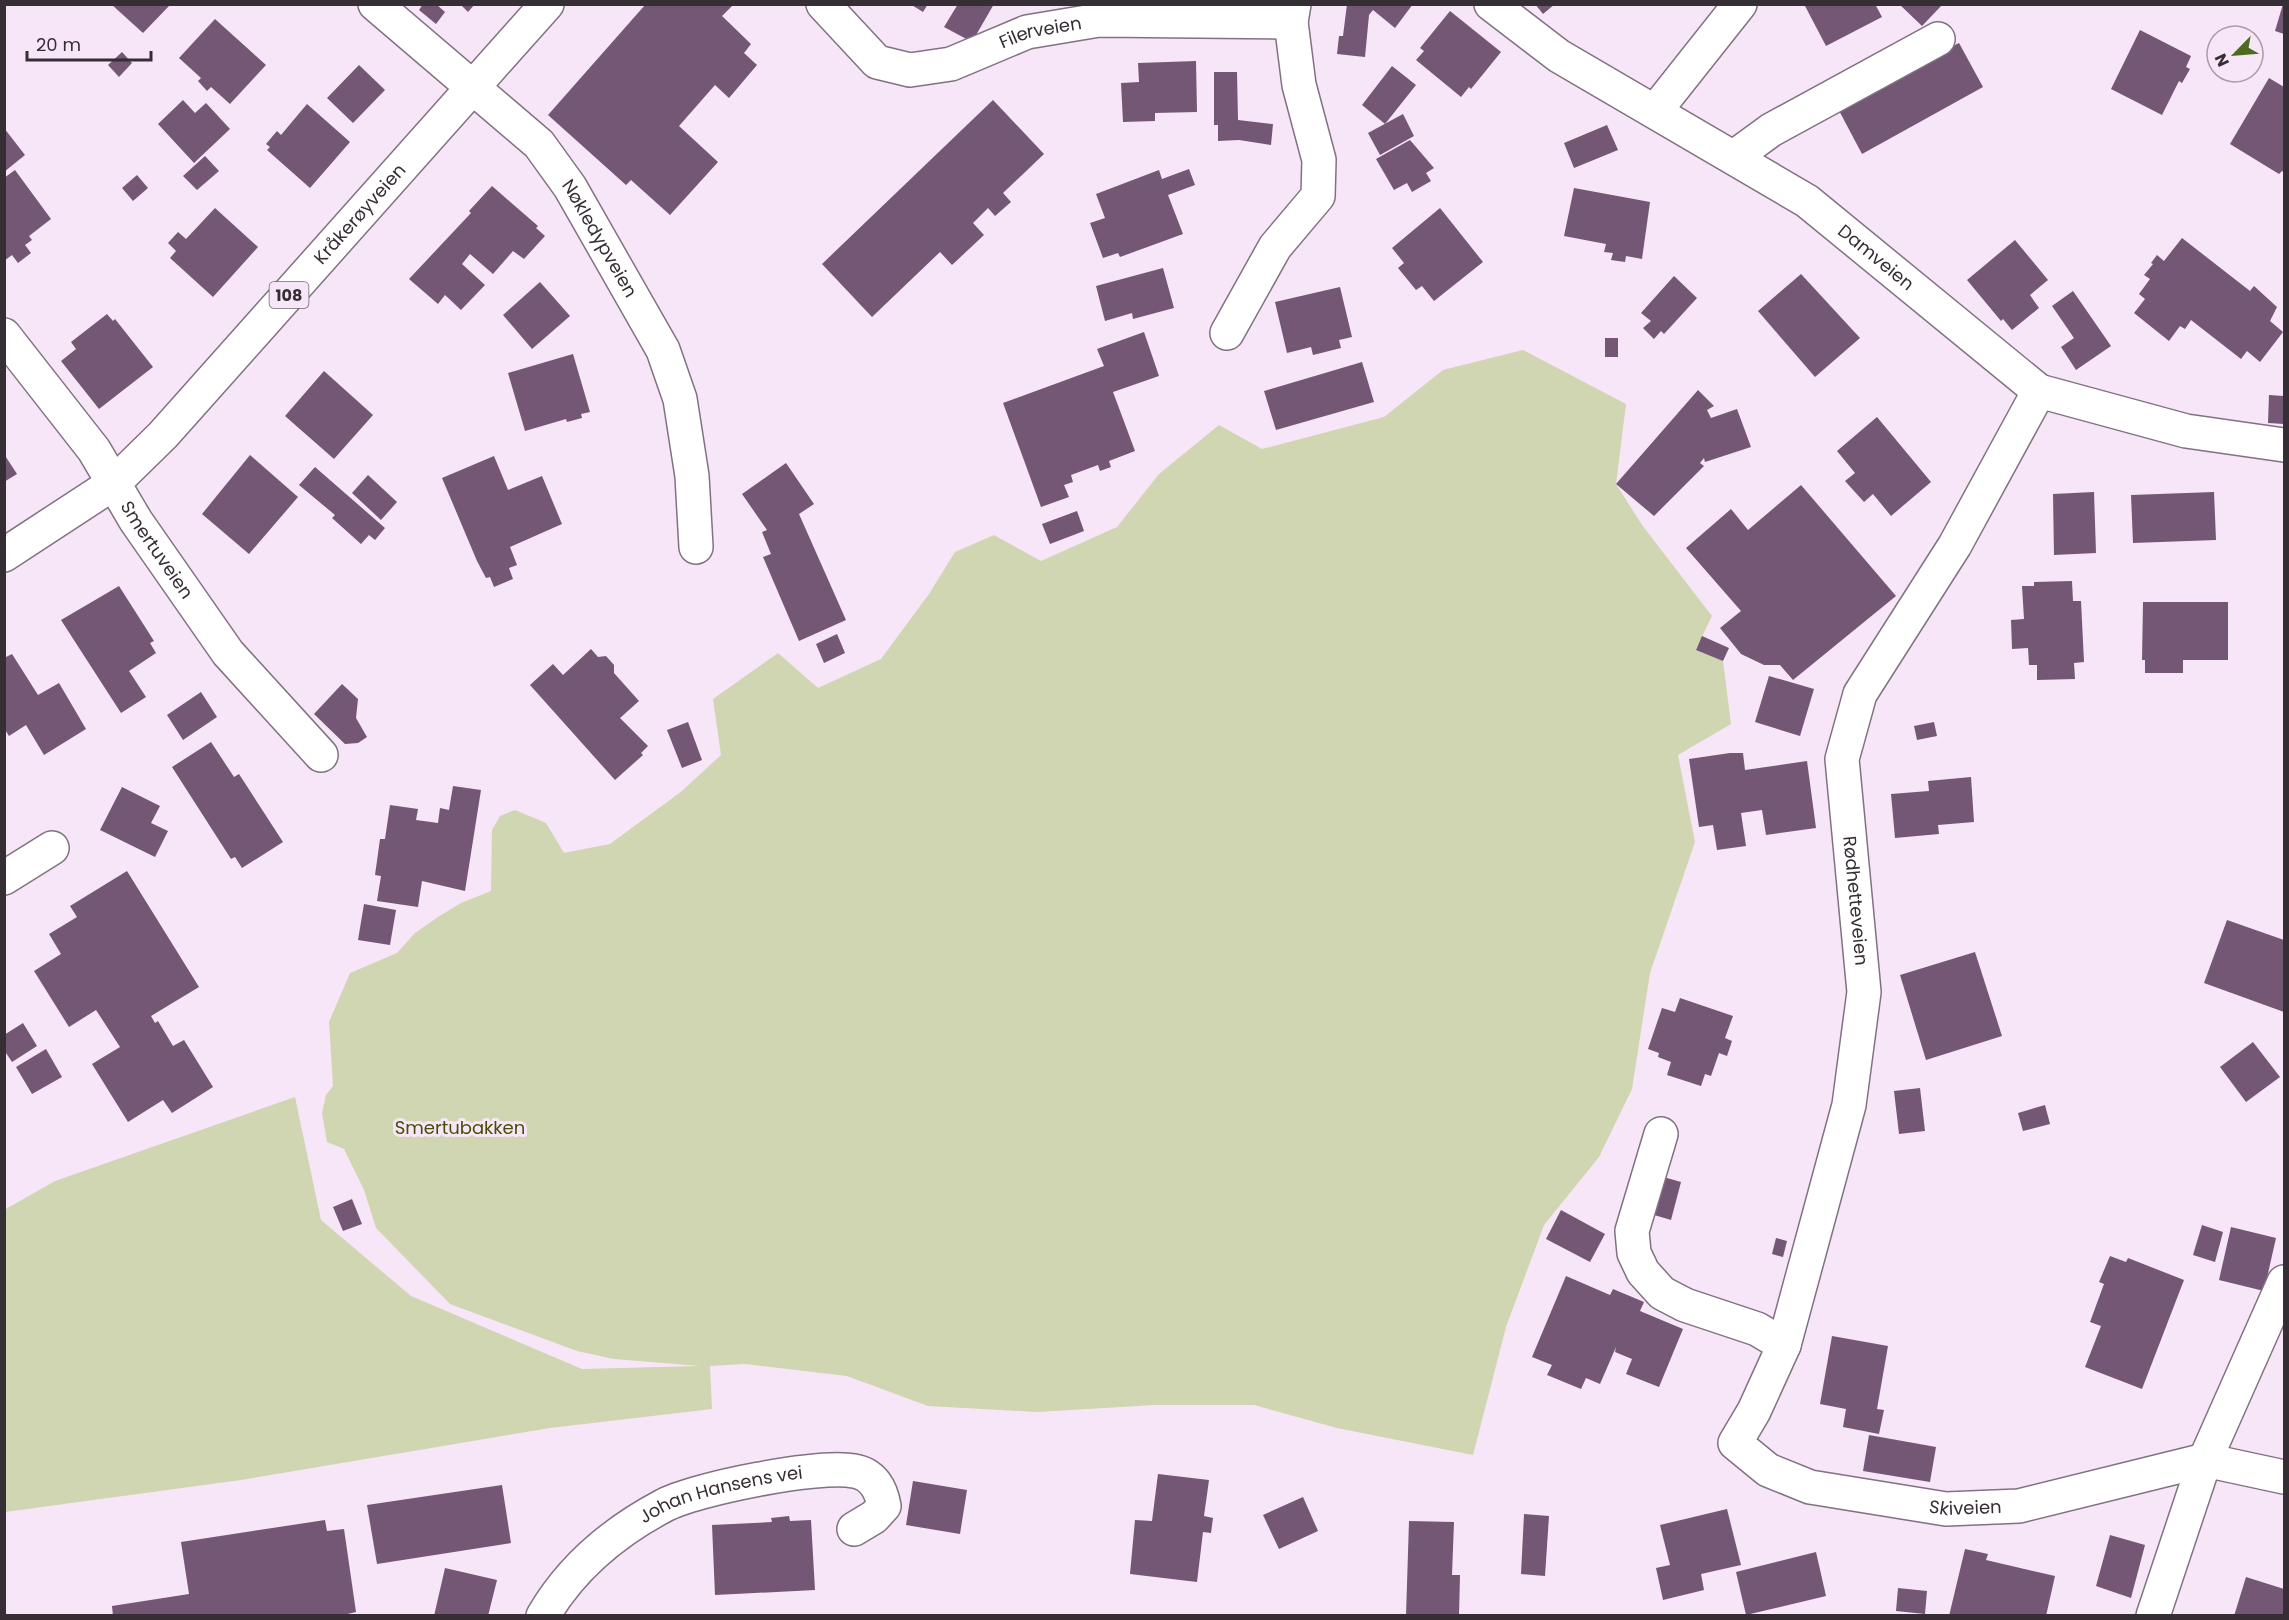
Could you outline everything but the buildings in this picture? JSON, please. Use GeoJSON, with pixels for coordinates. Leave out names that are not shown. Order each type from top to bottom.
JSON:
{"type":"FeatureCollection","features":[{"type":"Feature","properties":{"kind":"street","name":"Nøkledypveien"},"geometry":{"type":"LineString","coordinates":[[375,4],[539,144],[570,187],[663,350],[680,399],[692,476],[696,547]]}},
{"type":"Feature","properties":{"kind":"street","name":"Kråkerøyveien"},"geometry":{"type":"LineString","coordinates":[[4,555],[114,483],[171,426],[547,4]]}},
{"type":"Feature","properties":{"kind":"street","name":"Filerveien"},"geometry":{"type":"LineString","coordinates":[[823,4],[878,62],[910,70],[951,63],[1027,32],[1099,20],[1292,13],[1299,85],[1319,160],[1318,196],[1275,247],[1227,333]]}},
{"type":"Feature","properties":{"kind":"street","name":"Damveien"},"geometry":{"type":"LineString","coordinates":[[1491,4],[1559,56],[1656,110],[1807,201],[2038,391],[2186,431],[2284,446]]}},
{"type":"Feature","properties":{"kind":"street"},"geometry":{"type":"LineString","coordinates":[[1656,110],[1740,4]]}},
{"type":"Feature","properties":{"kind":"street"},"geometry":{"type":"LineString","coordinates":[[1734,157],[1771,130],[1938,39]]}},
{"type":"Feature","properties":{"kind":"street","name":"Smertuveien"},"geometry":{"type":"LineString","coordinates":[[4,335],[94,450],[136,521],[228,653],[321,755]]}},
{"type":"Feature","properties":{"kind":"street","name":"Rødhetteveien"},"geometry":{"type":"LineString","coordinates":[[1735,1443],[1754,1411],[1784,1345],[1850,1105],[1864,992],[1842,759],[1860,694],[1955,545],[2038,391]]}},
{"type":"Feature","properties":{"kind":"street"},"geometry":{"type":"LineString","coordinates":[[4,878],[52,849]]}},
{"type":"Feature","properties":{"kind":"street"},"geometry":{"type":"LineString","coordinates":[[1660,1134],[1632,1231],[1634,1253],[1643,1272],[1662,1293],[1685,1305],[1757,1329],[1784,1345]]}},
{"type":"Feature","properties":{"kind":"street"},"geometry":{"type":"LineString","coordinates":[[2153,1616],[2205,1460],[2284,1282]]}},
{"type":"Feature","properties":{"kind":"street","name":"Skiveien"},"geometry":{"type":"LineString","coordinates":[[1735,1443],[1768,1470],[1810,1487],[1946,1509],[2019,1506],[2205,1460],[2284,1477]]}},
{"type":"Feature","properties":{"kind":"street","name":"Johan Hansens vei"},"geometry":{"type":"LineString","coordinates":[[543,1616],[573,1575],[605,1544],[662,1506],[703,1490],[817,1471],[855,1471],[873,1479],[881,1493],[884,1506],[874,1517],[854,1529]]}},
{"type":"Feature","properties":{"kind":"green space","name":"Smertubakken"},"geometry":{"type":"Polygon","coordinates":[[[1523,350],[1626,404],[1616,484],[1642,525],[1712,616],[1696,649],[1723,661],[1731,724],[1678,755],[1695,842],[1650,973],[1632,1089],[1599,1157],[1544,1225],[1506,1327],[1473,1455],[1337,1428],[1254,1405],[1155,1405],[1037,1412],[928,1406],[847,1376],[744,1364],[710,1366],[712,1409],[550,1428],[241,1480],[5,1512],[4,1210],[55,1181],[295,1097],[321,1220],[411,1296],[582,1369],[700,1366],[614,1359],[577,1351],[450,1304],[376,1228],[364,1190],[344,1149],[327,1142],[322,1113],[326,1095],[333,1086],[329,1022],[350,973],[397,953],[415,933],[438,917],[461,903],[491,891],[492,830],[500,816],[515,810],[546,823],[564,853],[610,844],[682,791],[721,755],[713,699],[778,653],[818,688],[881,659],[929,594],[955,552],[994,535],[1041,561],[1117,527],[1159,474],[1219,425],[1262,449],[1384,417],[1443,370],[1523,350]]]}}]}
